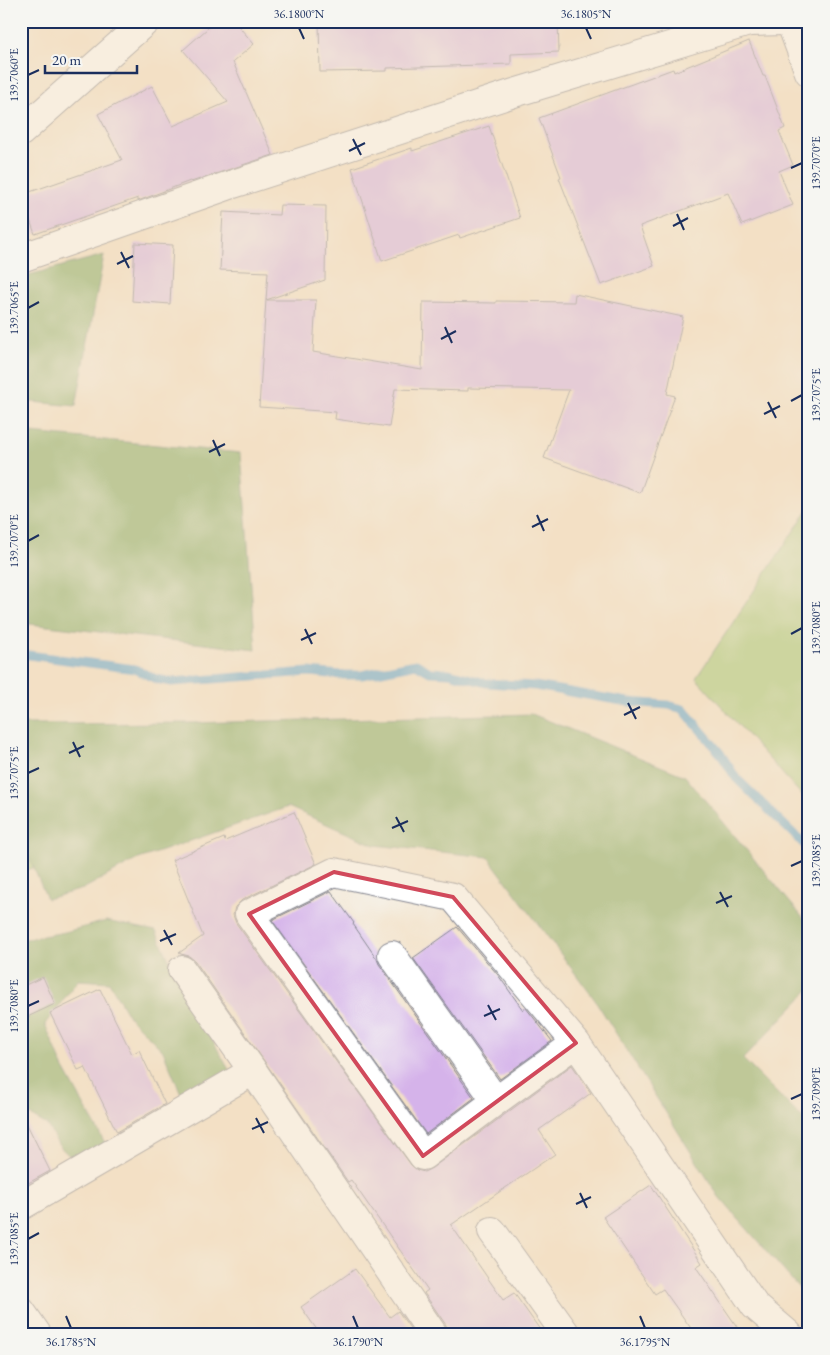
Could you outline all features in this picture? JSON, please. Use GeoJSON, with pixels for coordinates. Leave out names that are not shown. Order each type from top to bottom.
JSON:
{"type":"FeatureCollection","features":[{"type":"Feature","properties":{"kind":"main road"},"geometry":{"type":"LineString","coordinates":[[21,132],[146,21]]}},
{"type":"Feature","properties":{"kind":"main road"},"geometry":{"type":"LineString","coordinates":[[21,258],[227,186],[514,93],[749,22],[785,21]]}},
{"type":"Feature","properties":{"kind":"main road"},"geometry":{"type":"LineString","coordinates":[[790,21],[809,72]]}},
{"type":"Feature","properties":{"kind":"main road"},"geometry":{"type":"LineString","coordinates":[[576,1043],[423,1156],[249,914],[334,872],[453,897],[576,1043],[754,1306],[788,1334]]}},
{"type":"Feature","properties":{"kind":"main road"},"geometry":{"type":"LineString","coordinates":[[392,955],[496,1101]]}},
{"type":"Feature","properties":{"kind":"main road"},"geometry":{"type":"LineString","coordinates":[[182,970],[433,1334]]}},
{"type":"Feature","properties":{"kind":"main road"},"geometry":{"type":"LineString","coordinates":[[21,1206],[253,1071]]}},
{"type":"Feature","properties":{"kind":"main road"},"geometry":{"type":"LineString","coordinates":[[492,1231],[566,1334]]}},
{"type":"Feature","properties":{"kind":"main road"},"geometry":{"type":"LineString","coordinates":[[21,1311],[36,1334]]}},
{"type":"Feature","properties":{"kind":"highlighted area"},"geometry":{"type":"Polygon","coordinates":[[[334,872],[453,897],[576,1043],[423,1156],[249,914],[334,872]]]}},
{"type":"Feature","properties":{"kind":"green space"},"geometry":{"type":"Polygon","coordinates":[[[104,255],[76,406],[21,401],[21,277],[104,255]]]}},
{"type":"Feature","properties":{"kind":"green space"},"geometry":{"type":"Polygon","coordinates":[[[21,432],[241,453],[256,650],[21,623],[21,432]]]}},
{"type":"Feature","properties":{"kind":"green space"},"geometry":{"type":"Polygon","coordinates":[[[809,508],[809,803],[696,678],[809,508]]]}},
{"type":"Feature","properties":{"kind":"green space"},"geometry":{"type":"Polygon","coordinates":[[[532,714],[685,776],[809,925],[809,990],[743,1059],[809,1125],[809,1290],[805,1295],[719,1197],[595,1000],[488,857],[374,845],[288,807],[136,860],[83,889],[47,899],[21,838],[21,724],[189,723],[532,714]]]}},
{"type":"Feature","properties":{"kind":"green space"},"geometry":{"type":"Polygon","coordinates":[[[21,810],[34,868],[21,871],[21,810]]]}},
{"type":"Feature","properties":{"kind":"green space"},"geometry":{"type":"Polygon","coordinates":[[[106,921],[156,931],[175,973],[232,1075],[182,1096],[163,1051],[129,1017],[109,982],[78,980],[45,1024],[63,1067],[115,1161],[75,1161],[59,1146],[47,1125],[21,1110],[21,940],[65,932],[106,921]]]}},
{"type":"Feature","properties":{"kind":"building"},"geometry":{"type":"Polygon","coordinates":[[[216,21],[234,21],[254,44],[233,62],[273,155],[190,181],[138,201],[138,198],[35,234],[21,195],[122,160],[98,114],[152,86],[173,126],[228,102],[183,50],[216,21]]]}},
{"type":"Feature","properties":{"kind":"building"},"geometry":{"type":"Polygon","coordinates":[[[319,21],[387,21],[387,25],[558,21],[559,52],[511,54],[511,64],[387,68],[387,71],[320,72],[319,21]]]}},
{"type":"Feature","properties":{"kind":"building"},"geometry":{"type":"Polygon","coordinates":[[[749,41],[785,128],[779,131],[793,165],[779,171],[793,205],[742,225],[728,193],[640,226],[654,266],[601,285],[559,178],[561,177],[539,118],[673,69],[674,72],[749,41]]]}},
{"type":"Feature","properties":{"kind":"building"},"geometry":{"type":"Polygon","coordinates":[[[489,126],[520,218],[460,238],[459,235],[382,261],[352,168],[412,148],[412,151],[489,126]]]}},
{"type":"Feature","properties":{"kind":"building"},"geometry":{"type":"Polygon","coordinates":[[[280,205],[326,206],[325,280],[266,300],[268,272],[220,270],[223,212],[279,215],[280,205]]]}},
{"type":"Feature","properties":{"kind":"building"},"geometry":{"type":"Polygon","coordinates":[[[135,243],[173,245],[170,304],[132,301],[135,243]]]}},
{"type":"Feature","properties":{"kind":"building"},"geometry":{"type":"Polygon","coordinates":[[[575,294],[683,317],[667,394],[675,396],[640,493],[544,458],[569,390],[468,388],[468,391],[395,389],[389,427],[335,419],[336,412],[259,407],[266,300],[316,300],[313,352],[422,370],[423,302],[574,302],[575,294]]]}},
{"type":"Feature","properties":{"kind":"building"},"geometry":{"type":"Polygon","coordinates":[[[294,812],[316,864],[242,900],[235,907],[233,915],[236,923],[411,1165],[417,1170],[424,1172],[432,1168],[572,1065],[591,1093],[539,1130],[555,1154],[451,1225],[503,1300],[514,1293],[543,1334],[448,1334],[446,1325],[424,1293],[428,1290],[351,1180],[348,1182],[195,961],[189,956],[179,953],[203,936],[172,860],[224,838],[225,841],[294,812]]]}},
{"type":"Feature","properties":{"kind":"building"},"geometry":{"type":"Polygon","coordinates":[[[331,891],[354,923],[379,964],[474,1098],[426,1134],[272,920],[331,891]]]}},
{"type":"Feature","properties":{"kind":"building"},"geometry":{"type":"Polygon","coordinates":[[[457,927],[498,975],[523,1010],[526,1008],[552,1041],[500,1079],[413,958],[457,927]]]}},
{"type":"Feature","properties":{"kind":"building"},"geometry":{"type":"Polygon","coordinates":[[[43,977],[55,1004],[21,1020],[21,987],[43,977]]]}},
{"type":"Feature","properties":{"kind":"building"},"geometry":{"type":"Polygon","coordinates":[[[100,989],[132,1054],[139,1050],[165,1104],[117,1132],[85,1067],[78,1070],[50,1013],[100,989]]]}},
{"type":"Feature","properties":{"kind":"building"},"geometry":{"type":"Polygon","coordinates":[[[21,1112],[50,1171],[21,1187],[21,1112]]]}},
{"type":"Feature","properties":{"kind":"building"},"geometry":{"type":"Polygon","coordinates":[[[651,1185],[702,1263],[696,1267],[742,1334],[695,1334],[663,1289],[655,1294],[603,1217],[651,1185]]]}},
{"type":"Feature","properties":{"kind":"building"},"geometry":{"type":"Polygon","coordinates":[[[355,1269],[390,1317],[398,1311],[414,1334],[320,1334],[301,1307],[355,1269]]]}},
{"type":"Feature","properties":{"kind":"waterway"},"geometry":{"type":"LineString","coordinates":[[21,654],[135,669],[156,679],[172,682],[309,672],[362,675],[416,664],[430,672],[449,673],[486,683],[535,686],[628,702],[668,705],[683,709],[720,753],[736,778],[809,849]]}}]}
